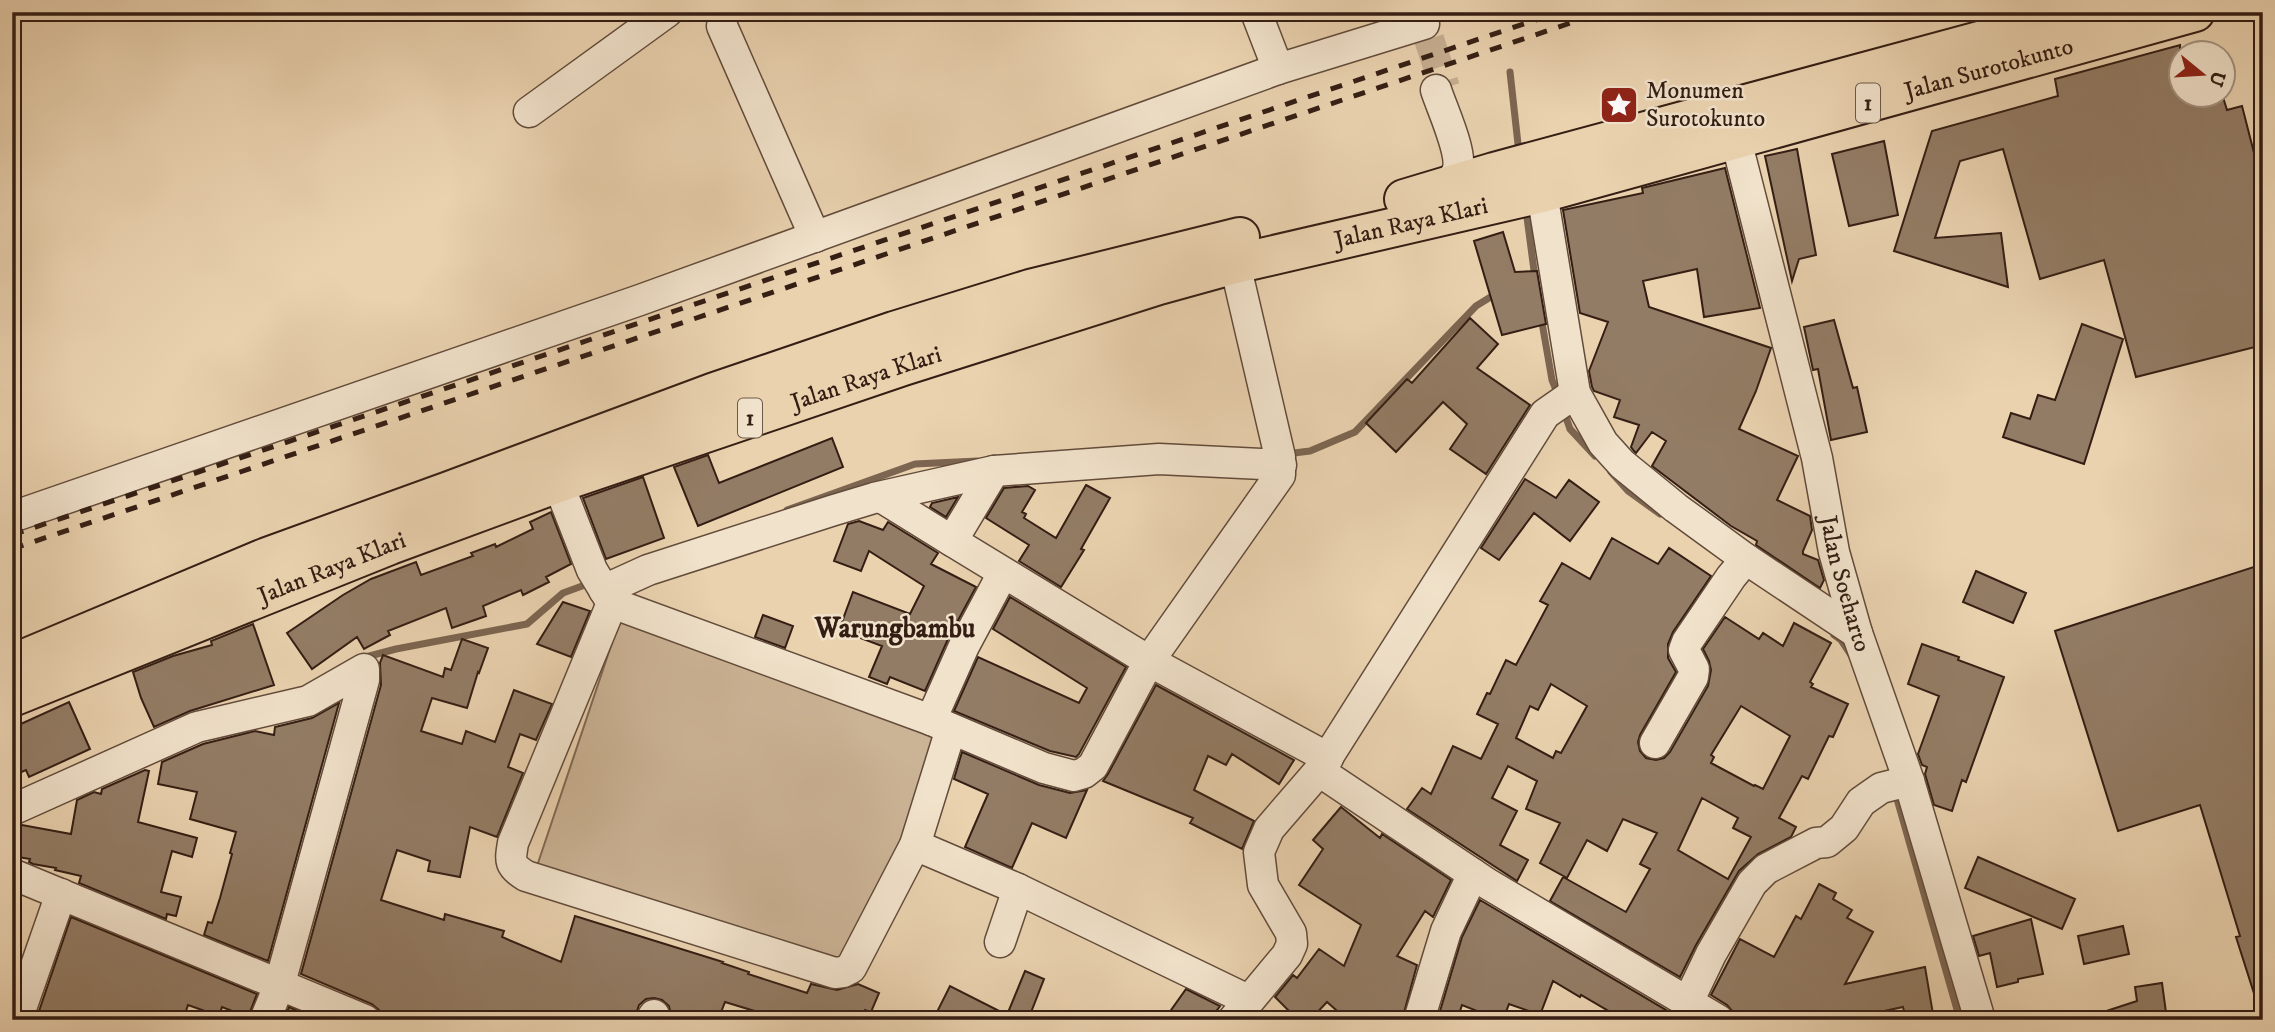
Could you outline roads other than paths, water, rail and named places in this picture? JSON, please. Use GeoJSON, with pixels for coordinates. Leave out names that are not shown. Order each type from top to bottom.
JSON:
{"type":"FeatureCollection","features":[{"type":"Feature","properties":{"kind":"main road","name":"Jalan Surotokunto"},"geometry":{"type":"LineString","coordinates":[[1521,185],[2087,12]]}},
{"type":"Feature","properties":{"kind":"main road","name":"Jalan Surotokunto"},"geometry":{"type":"LineString","coordinates":[[1521,185],[1736,140],[2195,12]]}},
{"type":"Feature","properties":{"kind":"main road","name":"Jalan Raya Klari"},"geometry":{"type":"LineString","coordinates":[[12,697],[390,545],[558,483],[898,349],[1030,289],[1153,257],[1423,195],[1521,185]]}},
{"type":"Feature","properties":{"kind":"main road","name":"Jalan Raya Klari"},"geometry":{"type":"LineString","coordinates":[[12,664],[267,556],[712,393],[1235,264],[1521,185]]}},
{"type":"Feature","properties":{"kind":"street"},"geometry":{"type":"LineString","coordinates":[[529,112],[667,12]]}},
{"type":"Feature","properties":{"kind":"street"},"geometry":{"type":"LineString","coordinates":[[1256,12],[1278,69]]}},
{"type":"Feature","properties":{"kind":"street"},"geometry":{"type":"LineString","coordinates":[[725,17],[814,237]]}},
{"type":"Feature","properties":{"kind":"street"},"geometry":{"type":"LineString","coordinates":[[12,517],[640,300],[1278,69],[1420,26]]}},
{"type":"Feature","properties":{"kind":"street"},"geometry":{"type":"LineString","coordinates":[[1423,195],[1448,184],[1456,174],[1460,162],[1440,89],[1468,160],[1478,171],[1521,185],[1563,401],[1622,464],[1739,567],[1857,633]]}},
{"type":"Feature","properties":{"kind":"street","name":"Jalan Soeharto"},"geometry":{"type":"LineString","coordinates":[[1736,140],[1817,458],[1834,552],[1897,784],[1980,1020]]}},
{"type":"Feature","properties":{"kind":"street"},"geometry":{"type":"LineString","coordinates":[[602,587],[1044,768],[1074,776],[1084,773],[1093,766],[1104,748],[1149,661],[1280,474],[1280,458],[1235,264]]}},
{"type":"Feature","properties":{"kind":"street"},"geometry":{"type":"LineString","coordinates":[[915,845],[1018,888],[1240,1010],[1287,954],[1292,944],[1291,933],[1263,885],[1259,852],[1269,830],[1323,764],[1563,401]]}},
{"type":"Feature","properties":{"kind":"street"},"geometry":{"type":"LineString","coordinates":[[602,587],[831,510],[994,471],[1159,459],[1280,458]]}},
{"type":"Feature","properties":{"kind":"street"},"geometry":{"type":"LineString","coordinates":[[952,541],[994,471]]}},
{"type":"Feature","properties":{"kind":"street"},"geometry":{"type":"LineString","coordinates":[[558,483],[602,587],[513,843],[511,860],[515,870],[555,886],[835,973],[851,968],[915,845],[941,725],[964,646],[1003,573]]}},
{"type":"Feature","properties":{"kind":"street"},"geometry":{"type":"LineString","coordinates":[[881,497],[1323,764],[1473,874],[1718,1020]]}},
{"type":"Feature","properties":{"kind":"street"},"geometry":{"type":"LineString","coordinates":[[1654,743],[1693,677],[1694,669],[1684,650],[1686,642],[1739,567]]}},
{"type":"Feature","properties":{"kind":"street"},"geometry":{"type":"LineString","coordinates":[[12,810],[197,727],[308,701],[364,669],[364,680],[279,983],[265,1020]]}},
{"type":"Feature","properties":{"kind":"street"},"geometry":{"type":"LineString","coordinates":[[1688,1002],[1711,954],[1752,883],[1766,869],[1816,843],[1827,842],[1843,828],[1861,802],[1897,784]]}},
{"type":"Feature","properties":{"kind":"street"},"geometry":{"type":"LineString","coordinates":[[12,874],[365,1020]]}},
{"type":"Feature","properties":{"kind":"street"},"geometry":{"type":"LineString","coordinates":[[1419,1020],[1446,931],[1473,874]]}},
{"type":"Feature","properties":{"kind":"street"},"geometry":{"type":"LineString","coordinates":[[1000,942],[1018,888]]}},
{"type":"Feature","properties":{"kind":"street"},"geometry":{"type":"LineString","coordinates":[[17,1020],[61,894]]}},
{"type":"Feature","properties":{"kind":"waterway"},"geometry":{"type":"LineString","coordinates":[[1510,72],[1519,153]]}},
{"type":"Feature","properties":{"kind":"waterway"},"geometry":{"type":"LineString","coordinates":[[1526,210],[1535,278]]}},
{"type":"Feature","properties":{"kind":"waterway"},"geometry":{"type":"LineString","coordinates":[[1286,454],[1310,451],[1355,432],[1476,306],[1497,293]]}},
{"type":"Feature","properties":{"kind":"waterway"},"geometry":{"type":"LineString","coordinates":[[1541,317],[1552,380],[1558,395]]}},
{"type":"Feature","properties":{"kind":"waterway"},"geometry":{"type":"LineString","coordinates":[[1563,409],[1570,429],[1595,456]]}},
{"type":"Feature","properties":{"kind":"waterway"},"geometry":{"type":"LineString","coordinates":[[787,510],[915,464],[977,461]]}},
{"type":"Feature","properties":{"kind":"waterway"},"geometry":{"type":"LineString","coordinates":[[1611,472],[1628,491],[1660,514]]}},
{"type":"Feature","properties":{"kind":"waterway"},"geometry":{"type":"LineString","coordinates":[[362,658],[527,624],[563,593],[593,582]]}},
{"type":"Feature","properties":{"kind":"waterway"},"geometry":{"type":"LineString","coordinates":[[1834,635],[1851,655]]}},
{"type":"Feature","properties":{"kind":"waterway"},"geometry":{"type":"LineString","coordinates":[[1895,792],[1960,1020]]}},
{"type":"Feature","properties":{"kind":"tunnel"},"geometry":{"type":"LineString","coordinates":[[1429,39],[1445,88]]}},
{"type":"Feature","properties":{"kind":"railway"},"geometry":{"type":"LineString","coordinates":[[12,535],[1559,12]]}},
{"type":"Feature","properties":{"kind":"railway"},"geometry":{"type":"LineString","coordinates":[[12,549],[1603,12]]}},
{"type":"Feature","properties":{"kind":"place","name":"Monumen Surotokunto"},"geometry":{"type":"Point","coordinates":[1619,105]}},
{"type":"Feature","properties":{"kind":"district","name":"Warungbambu"},"geometry":{"type":"Point","coordinates":[895,628]}}]}
